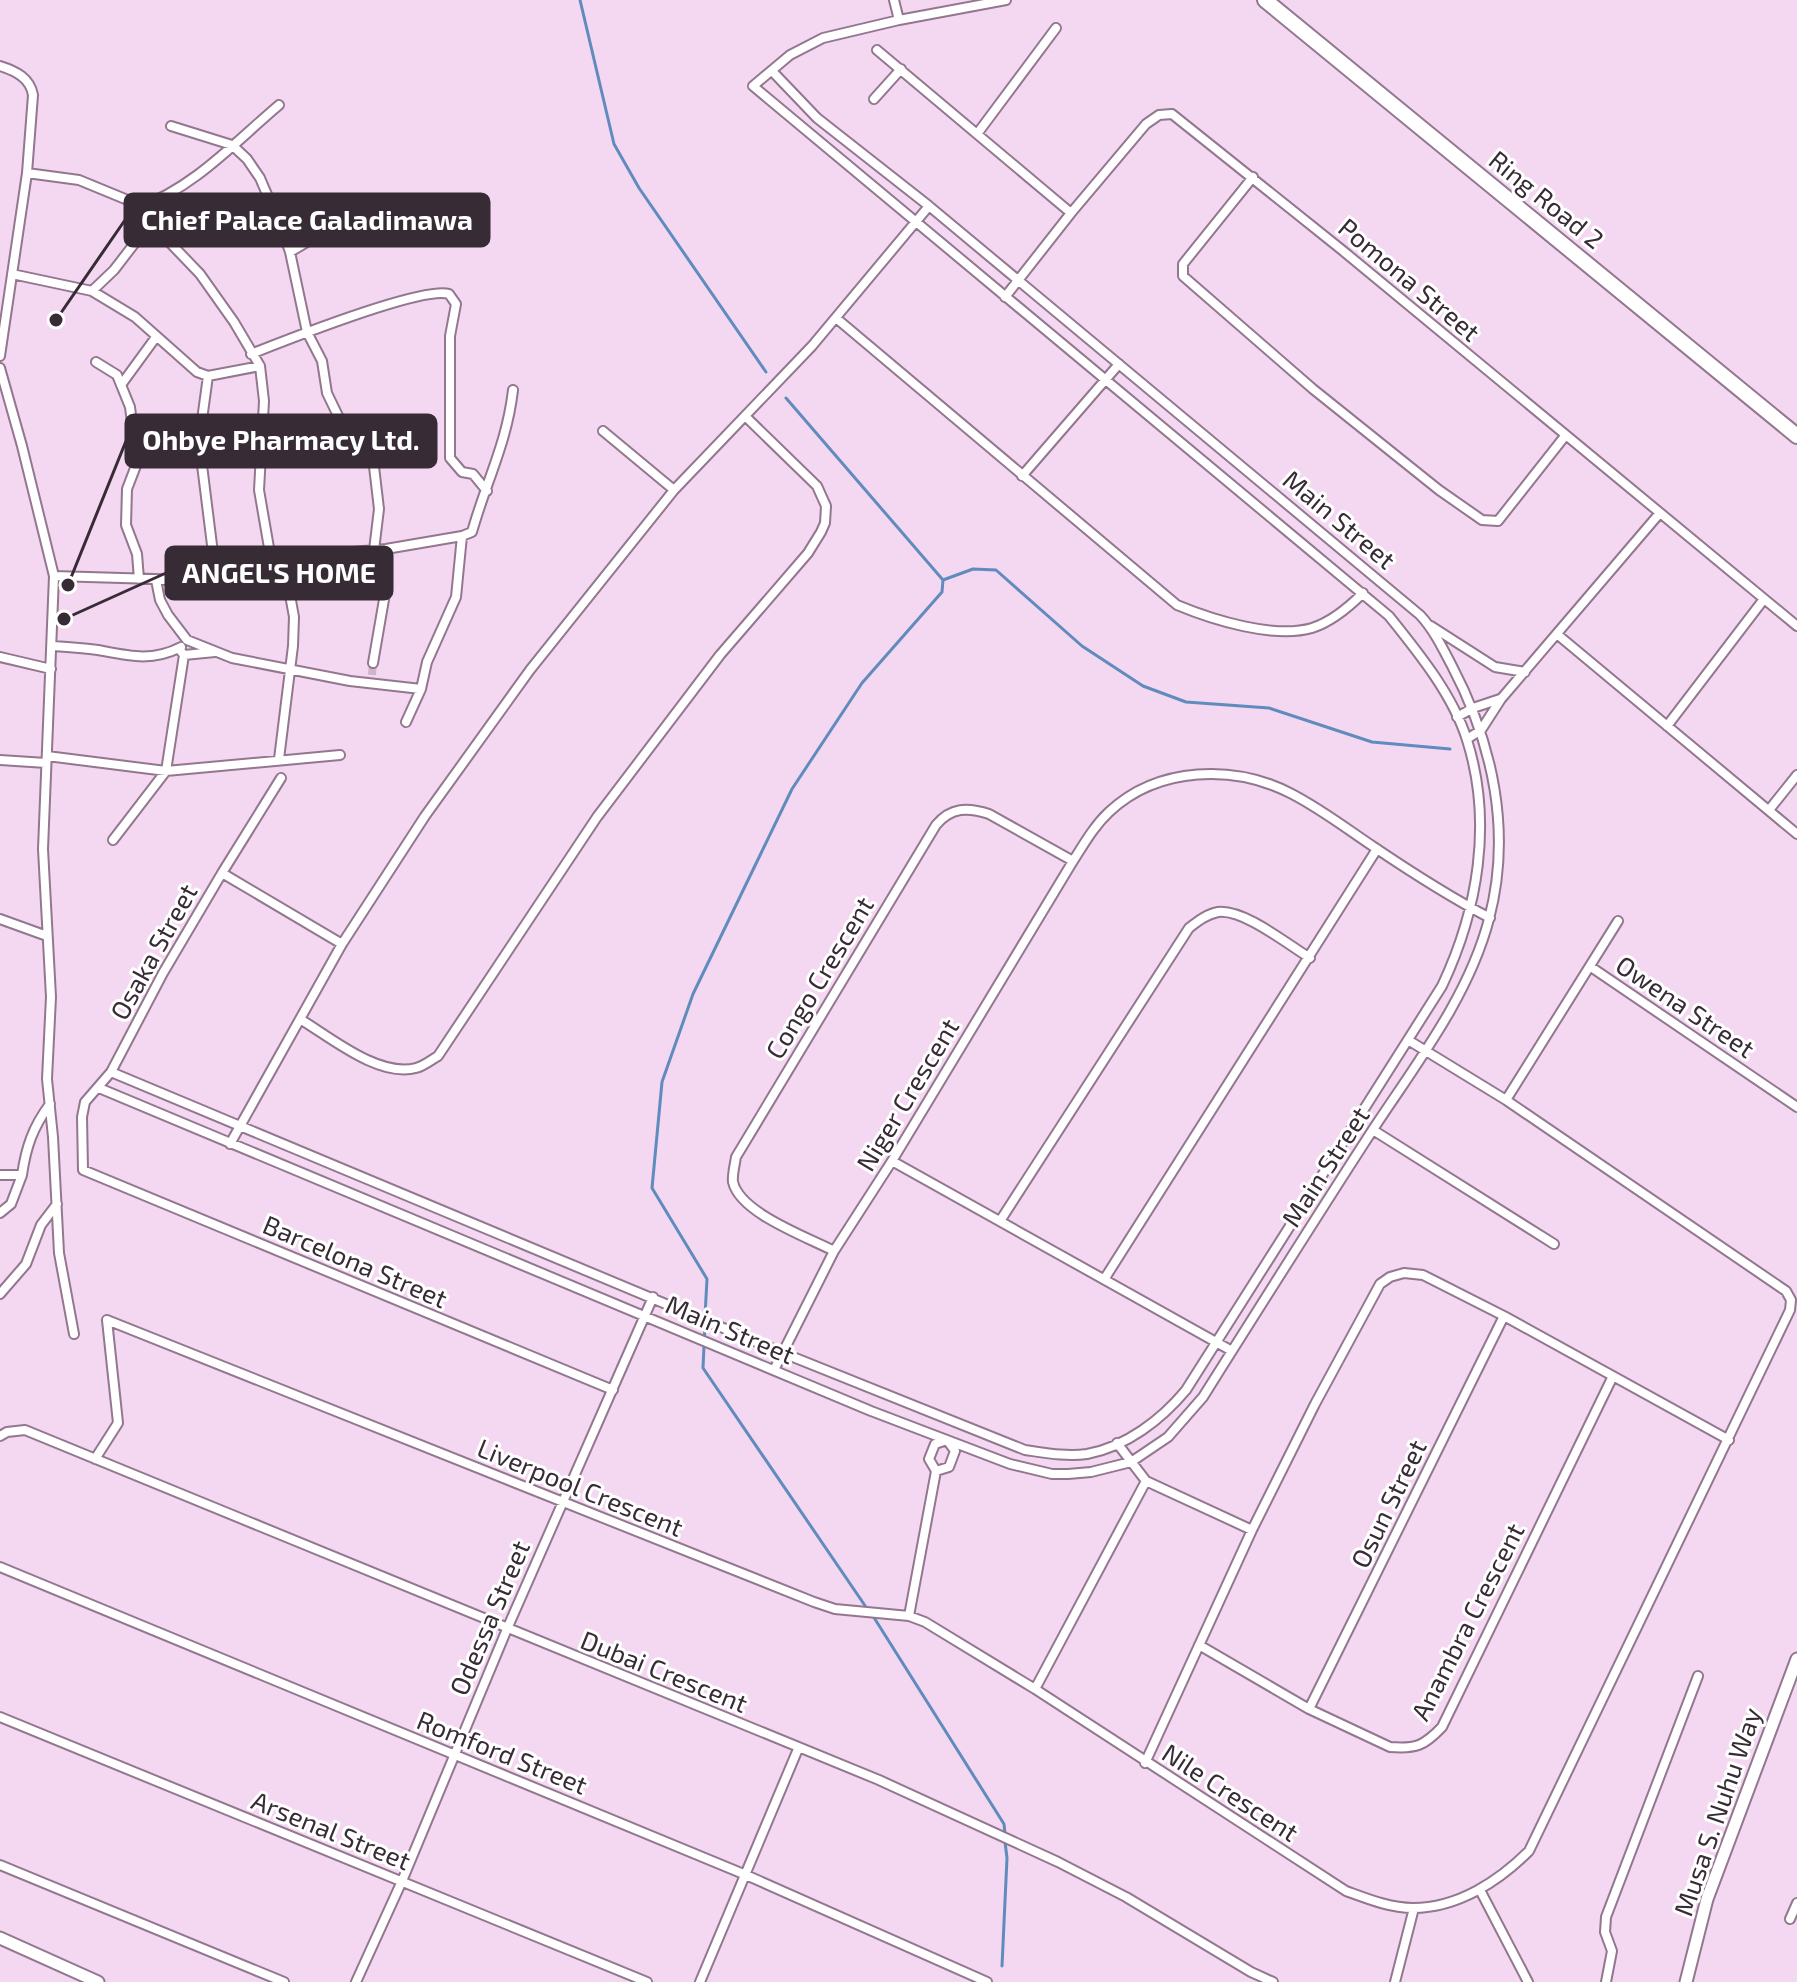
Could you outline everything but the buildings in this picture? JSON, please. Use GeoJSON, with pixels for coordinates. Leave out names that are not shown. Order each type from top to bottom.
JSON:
{"type":"FeatureCollection","features":[{"type":"Feature","properties":{"kind":"main road","name":"Ring Road 2"},"geometry":{"type":"LineString","coordinates":[[1265,0],[1797,436]]}},
{"type":"Feature","properties":{"kind":"street"},"geometry":{"type":"LineString","coordinates":[[894,0],[899,20]]}},
{"type":"Feature","properties":{"kind":"street"},"geometry":{"type":"LineString","coordinates":[[772,71],[790,55],[823,38],[1006,0]]}},
{"type":"Feature","properties":{"kind":"street"},"geometry":{"type":"LineString","coordinates":[[977,134],[1056,28]]}},
{"type":"Feature","properties":{"kind":"street"},"geometry":{"type":"LineString","coordinates":[[877,50],[1071,213]]}},
{"type":"Feature","properties":{"kind":"street"},"geometry":{"type":"LineString","coordinates":[[0,66],[22,76],[31,86],[32,124],[0,356]]}},
{"type":"Feature","properties":{"kind":"street"},"geometry":{"type":"LineString","coordinates":[[874,99],[901,69]]}},
{"type":"Feature","properties":{"kind":"street","name":"Main Street"},"geometry":{"type":"LineString","coordinates":[[99,1088],[947,1440],[1010,1464],[1052,1474],[1091,1472],[1131,1462],[1168,1437],[1186,1419],[1425,1051],[1469,975],[1490,918],[1499,860],[1498,815],[1491,768],[1473,708],[1429,624],[929,206],[817,118],[772,71],[753,86],[1389,616],[1442,688],[1467,739],[1480,824],[1477,878],[1463,936],[1442,986],[1216,1341],[1173,1405],[1157,1420],[1117,1443],[1089,1453],[1025,1450],[783,1353],[111,1072]]}},
{"type":"Feature","properties":{"kind":"street"},"geometry":{"type":"LineString","coordinates":[[138,208],[194,179],[279,105]]}},
{"type":"Feature","properties":{"kind":"street","name":"Pomona Street"},"geometry":{"type":"LineString","coordinates":[[1005,297],[1146,124],[1154,117],[1172,114],[1253,177],[1797,626]]}},
{"type":"Feature","properties":{"kind":"street"},"geometry":{"type":"LineString","coordinates":[[806,131],[817,118]]}},
{"type":"Feature","properties":{"kind":"street"},"geometry":{"type":"LineString","coordinates":[[171,126],[232,145],[260,178],[290,252],[307,332],[322,361],[327,393],[341,422],[363,434],[373,458],[379,509],[374,550]]}},
{"type":"Feature","properties":{"kind":"street"},"geometry":{"type":"LineString","coordinates":[[868,184],[882,168]]}},
{"type":"Feature","properties":{"kind":"street"},"geometry":{"type":"LineString","coordinates":[[27,173],[79,180],[110,191],[138,208],[200,274],[234,322],[260,366],[264,401],[259,490],[272,565]]}},
{"type":"Feature","properties":{"kind":"street"},"geometry":{"type":"LineString","coordinates":[[1253,177],[1183,264],[1183,276],[1313,389],[1439,490],[1487,522],[1498,521],[1565,436]]}},
{"type":"Feature","properties":{"kind":"street"},"geometry":{"type":"LineString","coordinates":[[290,252],[366,207],[385,200]]}},
{"type":"Feature","properties":{"kind":"street"},"geometry":{"type":"LineString","coordinates":[[230,1144],[342,944],[425,816],[530,670],[674,490],[836,318],[929,206]]}},
{"type":"Feature","properties":{"kind":"street"},"geometry":{"type":"LineString","coordinates":[[92,291],[114,270],[151,222]]}},
{"type":"Feature","properties":{"kind":"street"},"geometry":{"type":"LineString","coordinates":[[12,274],[92,291],[135,317],[197,372],[208,376],[260,366]]}},
{"type":"Feature","properties":{"kind":"street"},"geometry":{"type":"LineString","coordinates":[[251,354],[307,332],[435,292],[444,292],[453,297],[456,304],[450,336],[450,458],[462,472],[473,474],[487,491]]}},
{"type":"Feature","properties":{"kind":"street"},"geometry":{"type":"LineString","coordinates":[[836,318],[1177,605],[1261,629],[1296,631],[1324,623],[1363,593]]}},
{"type":"Feature","properties":{"kind":"street"},"geometry":{"type":"LineString","coordinates":[[121,385],[156,337]]}},
{"type":"Feature","properties":{"kind":"street"},"geometry":{"type":"LineString","coordinates":[[96,362],[113,372],[130,407],[136,468],[127,489],[126,525],[137,554],[139,579]]}},
{"type":"Feature","properties":{"kind":"street"},"geometry":{"type":"LineString","coordinates":[[1022,476],[1119,364]]}},
{"type":"Feature","properties":{"kind":"street"},"geometry":{"type":"LineString","coordinates":[[0,368],[54,576],[43,849],[51,997],[47,1079],[58,1203],[59,1253],[74,1334]]}},
{"type":"Feature","properties":{"kind":"street"},"geometry":{"type":"LineString","coordinates":[[208,376],[202,413],[201,457],[216,577]]}},
{"type":"Feature","properties":{"kind":"street"},"geometry":{"type":"LineString","coordinates":[[54,576],[156,580],[216,577],[309,556],[386,549],[472,532],[509,423],[513,390]]}},
{"type":"Feature","properties":{"kind":"street"},"geometry":{"type":"LineString","coordinates":[[300,1019],[379,1067],[400,1070],[418,1068],[438,1056],[606,804],[720,655],[808,553],[821,532],[826,506],[817,486],[745,416]]}},
{"type":"Feature","properties":{"kind":"street"},"geometry":{"type":"LineString","coordinates":[[603,431],[674,490]]}},
{"type":"Feature","properties":{"kind":"street"},"geometry":{"type":"LineString","coordinates":[[1467,739],[1481,730],[1501,699],[1659,514]]}},
{"type":"Feature","properties":{"kind":"street"},"geometry":{"type":"LineString","coordinates":[[406,722],[421,689],[427,662],[456,597],[462,536]]}},
{"type":"Feature","properties":{"kind":"street"},"geometry":{"type":"LineString","coordinates":[[373,663],[386,588],[386,549]]}},
{"type":"Feature","properties":{"kind":"street"},"geometry":{"type":"LineString","coordinates":[[279,759],[294,617],[284,562]]}},
{"type":"Feature","properties":{"kind":"street"},"geometry":{"type":"LineString","coordinates":[[156,580],[160,600],[187,640],[215,652],[232,658],[421,689]]}},
{"type":"Feature","properties":{"kind":"street"},"geometry":{"type":"LineString","coordinates":[[1667,726],[1764,599]]}},
{"type":"Feature","properties":{"kind":"street"},"geometry":{"type":"LineString","coordinates":[[1429,624],[1495,667],[1525,672]]}},
{"type":"Feature","properties":{"kind":"street"},"geometry":{"type":"LineString","coordinates":[[1558,635],[1797,834]]}},
{"type":"Feature","properties":{"kind":"street"},"geometry":{"type":"LineString","coordinates":[[113,840],[166,771],[182,652],[187,640]]}},
{"type":"Feature","properties":{"kind":"street"},"geometry":{"type":"LineString","coordinates":[[53,646],[98,650],[135,658],[182,652],[215,652]]}},
{"type":"Feature","properties":{"kind":"street"},"geometry":{"type":"LineString","coordinates":[[0,657],[51,669]]}},
{"type":"Feature","properties":{"kind":"street"},"geometry":{"type":"LineString","coordinates":[[1457,717],[1501,699]]}},
{"type":"Feature","properties":{"kind":"street"},"geometry":{"type":"LineString","coordinates":[[0,760],[46,760],[166,771],[340,755]]}},
{"type":"Feature","properties":{"kind":"street","name":"Niger Crescent"},"geometry":{"type":"LineString","coordinates":[[774,1370],[834,1251],[1092,831],[1109,811],[1143,788],[1165,780],[1208,773],[1245,776],[1290,793],[1490,918]]}},
{"type":"Feature","properties":{"kind":"street"},"geometry":{"type":"LineString","coordinates":[[1769,810],[1797,775]]}},
{"type":"Feature","properties":{"kind":"street"},"geometry":{"type":"LineString","coordinates":[[222,873],[281,778]]}},
{"type":"Feature","properties":{"kind":"street","name":"Congo Crescent"},"geometry":{"type":"LineString","coordinates":[[834,1251],[758,1212],[744,1200],[733,1181],[736,1157],[936,825],[954,811],[977,810],[1073,861]]}},
{"type":"Feature","properties":{"kind":"street"},"geometry":{"type":"LineString","coordinates":[[1105,1278],[1377,849]]}},
{"type":"Feature","properties":{"kind":"street","name":"Osaka Street"},"geometry":{"type":"LineString","coordinates":[[83,1170],[82,1117],[85,1102],[111,1072],[163,973],[222,873],[342,944]]}},
{"type":"Feature","properties":{"kind":"street"},"geometry":{"type":"LineString","coordinates":[[1000,1221],[1189,928],[1202,918],[1218,912],[1239,914],[1310,958]]}},
{"type":"Feature","properties":{"kind":"street"},"geometry":{"type":"LineString","coordinates":[[0,919],[47,936]]}},
{"type":"Feature","properties":{"kind":"street"},"geometry":{"type":"LineString","coordinates":[[1506,1100],[1618,921]]}},
{"type":"Feature","properties":{"kind":"street","name":"Owena Street"},"geometry":{"type":"LineString","coordinates":[[1591,967],[1797,1107]]}},
{"type":"Feature","properties":{"kind":"street"},"geometry":{"type":"LineString","coordinates":[[1395,1982],[1414,1908],[1480,1890],[1502,1877],[1529,1851],[1729,1440],[1790,1310],[1791,1300],[1786,1291],[1506,1100],[1408,1040]]}},
{"type":"Feature","properties":{"kind":"street"},"geometry":{"type":"LineString","coordinates":[[0,1213],[11,1204],[22,1175],[26,1146],[35,1124],[50,1104]]}},
{"type":"Feature","properties":{"kind":"street"},"geometry":{"type":"LineString","coordinates":[[1373,1130],[1554,1244]]}},
{"type":"Feature","properties":{"kind":"street"},"geometry":{"type":"LineString","coordinates":[[892,1161],[1232,1351]]}},
{"type":"Feature","properties":{"kind":"street","name":"Barcelona Street"},"geometry":{"type":"LineString","coordinates":[[83,1170],[613,1390]]}},
{"type":"Feature","properties":{"kind":"street"},"geometry":{"type":"LineString","coordinates":[[0,1175],[22,1175]]}},
{"type":"Feature","properties":{"kind":"street"},"geometry":{"type":"LineString","coordinates":[[0,1294],[26,1264],[41,1225],[58,1203]]}},
{"type":"Feature","properties":{"kind":"street"},"geometry":{"type":"LineString","coordinates":[[1145,1763],[1252,1530],[1315,1404],[1380,1284],[1390,1277],[1404,1273],[1423,1275],[1729,1440]]}},
{"type":"Feature","properties":{"kind":"street","name":"Odessa Street"},"geometry":{"type":"LineString","coordinates":[[356,1982],[653,1297]]}},
{"type":"Feature","properties":{"kind":"street","name":"Osun Street"},"geometry":{"type":"LineString","coordinates":[[1309,1709],[1504,1316]]}},
{"type":"Feature","properties":{"kind":"street","name":"Liverpool Crescent"},"geometry":{"type":"LineString","coordinates":[[95,1459],[118,1423],[107,1320],[835,1609],[909,1616],[925,1622],[1035,1689]]}},
{"type":"Feature","properties":{"kind":"street","name":"Anambra Crescent"},"geometry":{"type":"LineString","coordinates":[[1199,1645],[1309,1709],[1390,1747],[1427,1743],[1442,1727],[1613,1376]]}},
{"type":"Feature","properties":{"kind":"street"},"geometry":{"type":"LineString","coordinates":[[909,1616],[936,1471],[929,1459],[935,1444],[947,1440],[955,1423]]}},
{"type":"Feature","properties":{"kind":"street","name":"Dubai Crescent"},"geometry":{"type":"LineString","coordinates":[[0,1436],[25,1430],[879,1780],[1058,1862],[1126,1897],[1273,1982]]}},
{"type":"Feature","properties":{"kind":"street"},"geometry":{"type":"LineString","coordinates":[[936,1471],[949,1467],[955,1451],[947,1440]]}},
{"type":"Feature","properties":{"kind":"street"},"geometry":{"type":"LineString","coordinates":[[1117,1443],[1146,1481],[1252,1530]]}},
{"type":"Feature","properties":{"kind":"street"},"geometry":{"type":"LineString","coordinates":[[1035,1689],[1146,1481]]}},
{"type":"Feature","properties":{"kind":"street","name":"Romford Street"},"geometry":{"type":"LineString","coordinates":[[0,1567],[746,1875],[987,1982]]}},
{"type":"Feature","properties":{"kind":"street","name":"Musa S. Nuhu Way"},"geometry":{"type":"LineString","coordinates":[[1686,1982],[1707,1899],[1797,1659]]}},
{"type":"Feature","properties":{"kind":"street"},"geometry":{"type":"LineString","coordinates":[[1606,1982],[1612,1951],[1605,1932],[1606,1917],[1698,1676]]}},
{"type":"Feature","properties":{"kind":"street","name":"Nile Crescent"},"geometry":{"type":"LineString","coordinates":[[1035,1689],[1346,1891],[1379,1904],[1414,1908]]}},
{"type":"Feature","properties":{"kind":"street","name":"Arsenal Street"},"geometry":{"type":"LineString","coordinates":[[0,1717],[647,1982]]}},
{"type":"Feature","properties":{"kind":"street"},"geometry":{"type":"LineString","coordinates":[[700,1982],[798,1749]]}},
{"type":"Feature","properties":{"kind":"street"},"geometry":{"type":"LineString","coordinates":[[0,1865],[284,1982]]}},
{"type":"Feature","properties":{"kind":"street"},"geometry":{"type":"LineString","coordinates":[[1480,1890],[1528,1982]]}},
{"type":"Feature","properties":{"kind":"street"},"geometry":{"type":"LineString","coordinates":[[1790,1919],[1797,1903]]}},
{"type":"Feature","properties":{"kind":"street"},"geometry":{"type":"LineString","coordinates":[[0,1938],[98,1982]]}},
{"type":"Feature","properties":{"kind":"waterway"},"geometry":{"type":"LineString","coordinates":[[580,0],[614,144],[639,188],[766,372]]}},
{"type":"Feature","properties":{"kind":"waterway"},"geometry":{"type":"LineString","coordinates":[[705,1316],[707,1279],[652,1188],[662,1082],[693,994],[792,789],[862,683],[942,592],[943,580],[786,398]]}},
{"type":"Feature","properties":{"kind":"waterway"},"geometry":{"type":"LineString","coordinates":[[943,580],[973,569],[996,570],[1082,646],[1143,686],[1186,702],[1269,708],[1372,742],[1450,749]]}},
{"type":"Feature","properties":{"kind":"waterway"},"geometry":{"type":"LineString","coordinates":[[705,1324],[703,1368],[868,1610]]}},
{"type":"Feature","properties":{"kind":"waterway"},"geometry":{"type":"LineString","coordinates":[[873,1616],[1004,1824],[1005,1834]]}},
{"type":"Feature","properties":{"kind":"waterway"},"geometry":{"type":"LineString","coordinates":[[1002,1966],[1005,1842]]}},
{"type":"Feature","properties":{"kind":"tunnel"},"geometry":{"type":"LineString","coordinates":[[372,675],[373,663]]}},
{"type":"Feature","properties":{"kind":"place","name":"Chief Palace Galadimawa"},"geometry":{"type":"Point","coordinates":[56,320]}},
{"type":"Feature","properties":{"kind":"place","name":"Ohbye Pharmacy Ltd."},"geometry":{"type":"Point","coordinates":[68,585]}},
{"type":"Feature","properties":{"kind":"place","name":"ANGEL'S HOME"},"geometry":{"type":"Point","coordinates":[64,619]}}]}
